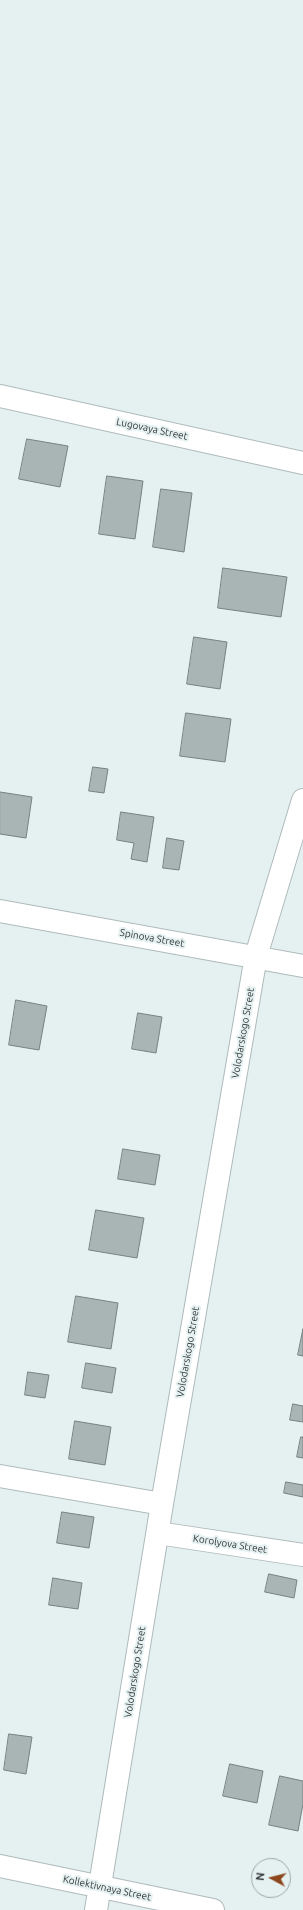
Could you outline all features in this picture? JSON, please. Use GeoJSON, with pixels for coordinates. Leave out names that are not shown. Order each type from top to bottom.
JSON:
{"type":"FeatureCollection","features":[{"type":"Feature","properties":{"kind":"street","name":"Lugovaya Street"},"geometry":{"type":"LineString","coordinates":[[0,396],[303,463]]}},
{"type":"Feature","properties":{"kind":"street","name":"Volodarskogo Street"},"geometry":{"type":"LineString","coordinates":[[96,1910],[162,1504],[256,956],[303,800]]}},
{"type":"Feature","properties":{"kind":"street","name":"Spinova Street"},"geometry":{"type":"LineString","coordinates":[[0,911],[256,956],[303,966]]}},
{"type":"Feature","properties":{"kind":"street"},"geometry":{"type":"LineString","coordinates":[[0,1476],[162,1504]]}},
{"type":"Feature","properties":{"kind":"street","name":"Korolyova Street"},"geometry":{"type":"LineString","coordinates":[[158,1533],[303,1555]]}},
{"type":"Feature","properties":{"kind":"street","name":"Kollektivnaya Street"},"geometry":{"type":"LineString","coordinates":[[0,1866],[213,1910]]}},
{"type":"Feature","properties":{"kind":"building"},"geometry":{"type":"Polygon","coordinates":[[[27,439],[68,446],[60,487],[19,479],[27,439]]]}},
{"type":"Feature","properties":{"kind":"building"},"geometry":{"type":"Polygon","coordinates":[[[107,476],[143,481],[135,539],[99,534],[107,476]]]}},
{"type":"Feature","properties":{"kind":"building"},"geometry":{"type":"Polygon","coordinates":[[[161,489],[192,493],[184,552],[153,547],[161,489]]]}},
{"type":"Feature","properties":{"kind":"building"},"geometry":{"type":"Polygon","coordinates":[[[223,568],[287,577],[281,617],[218,608],[223,568]]]}},
{"type":"Feature","properties":{"kind":"building"},"geometry":{"type":"Polygon","coordinates":[[[194,637],[227,642],[220,689],[187,684],[194,637]]]}},
{"type":"Feature","properties":{"kind":"building"},"geometry":{"type":"Polygon","coordinates":[[[186,713],[231,719],[225,762],[180,756],[186,713]]]}},
{"type":"Feature","properties":{"kind":"building"},"geometry":{"type":"Polygon","coordinates":[[[93,767],[108,769],[104,793],[89,791],[93,767]]]}},
{"type":"Feature","properties":{"kind":"building"},"geometry":{"type":"Polygon","coordinates":[[[0,792],[32,797],[26,838],[0,834],[0,792]]]}},
{"type":"Feature","properties":{"kind":"building"},"geometry":{"type":"Polygon","coordinates":[[[121,812],[154,817],[147,862],[131,859],[134,843],[117,840],[121,812]]]}},
{"type":"Feature","properties":{"kind":"building"},"geometry":{"type":"Polygon","coordinates":[[[167,838],[184,841],[179,870],[163,868],[167,838]]]}},
{"type":"Feature","properties":{"kind":"building"},"geometry":{"type":"Polygon","coordinates":[[[16,1000],[47,1006],[39,1050],[9,1045],[16,1000]]]}},
{"type":"Feature","properties":{"kind":"building"},"geometry":{"type":"Polygon","coordinates":[[[138,1013],[162,1017],[156,1053],[132,1049],[138,1013]]]}},
{"type":"Feature","properties":{"kind":"building"},"geometry":{"type":"Polygon","coordinates":[[[123,1149],[160,1155],[155,1185],[118,1179],[123,1149]]]}},
{"type":"Feature","properties":{"kind":"building"},"geometry":{"type":"Polygon","coordinates":[[[96,1210],[144,1218],[137,1258],[89,1250],[96,1210]]]}},
{"type":"Feature","properties":{"kind":"building"},"geometry":{"type":"Polygon","coordinates":[[[76,1296],[118,1303],[111,1349],[68,1342],[76,1296]]]}},
{"type":"Feature","properties":{"kind":"building"},"geometry":{"type":"Polygon","coordinates":[[[303,1329],[303,1356],[298,1355],[303,1329]]]}},
{"type":"Feature","properties":{"kind":"building"},"geometry":{"type":"Polygon","coordinates":[[[86,1363],[116,1368],[112,1393],[82,1388],[86,1363]]]}},
{"type":"Feature","properties":{"kind":"building"},"geometry":{"type":"Polygon","coordinates":[[[28,1372],[49,1375],[45,1398],[25,1395],[28,1372]]]}},
{"type":"Feature","properties":{"kind":"building"},"geometry":{"type":"Polygon","coordinates":[[[293,1404],[303,1406],[303,1422],[290,1420],[293,1404]]]}},
{"type":"Feature","properties":{"kind":"building"},"geometry":{"type":"Polygon","coordinates":[[[75,1421],[111,1427],[105,1465],[69,1459],[75,1421]]]}},
{"type":"Feature","properties":{"kind":"building"},"geometry":{"type":"Polygon","coordinates":[[[301,1437],[303,1437],[303,1458],[297,1457],[301,1437]]]}},
{"type":"Feature","properties":{"kind":"building"},"geometry":{"type":"Polygon","coordinates":[[[286,1482],[303,1485],[303,1497],[284,1493],[286,1482]]]}},
{"type":"Feature","properties":{"kind":"building"},"geometry":{"type":"Polygon","coordinates":[[[62,1512],[94,1517],[89,1548],[57,1543],[62,1512]]]}},
{"type":"Feature","properties":{"kind":"building"},"geometry":{"type":"Polygon","coordinates":[[[269,1574],[297,1580],[294,1598],[265,1592],[269,1574]]]}},
{"type":"Feature","properties":{"kind":"building"},"geometry":{"type":"Polygon","coordinates":[[[53,1578],[82,1583],[78,1609],[49,1605],[53,1578]]]}},
{"type":"Feature","properties":{"kind":"building"},"geometry":{"type":"Polygon","coordinates":[[[9,1734],[32,1737],[26,1774],[4,1770],[9,1734]]]}},
{"type":"Feature","properties":{"kind":"building"},"geometry":{"type":"Polygon","coordinates":[[[230,1764],[263,1771],[257,1803],[223,1796],[230,1764]]]}},
{"type":"Feature","properties":{"kind":"building"},"geometry":{"type":"Polygon","coordinates":[[[280,1776],[303,1781],[303,1804],[298,1831],[269,1825],[280,1776]]]}}]}
